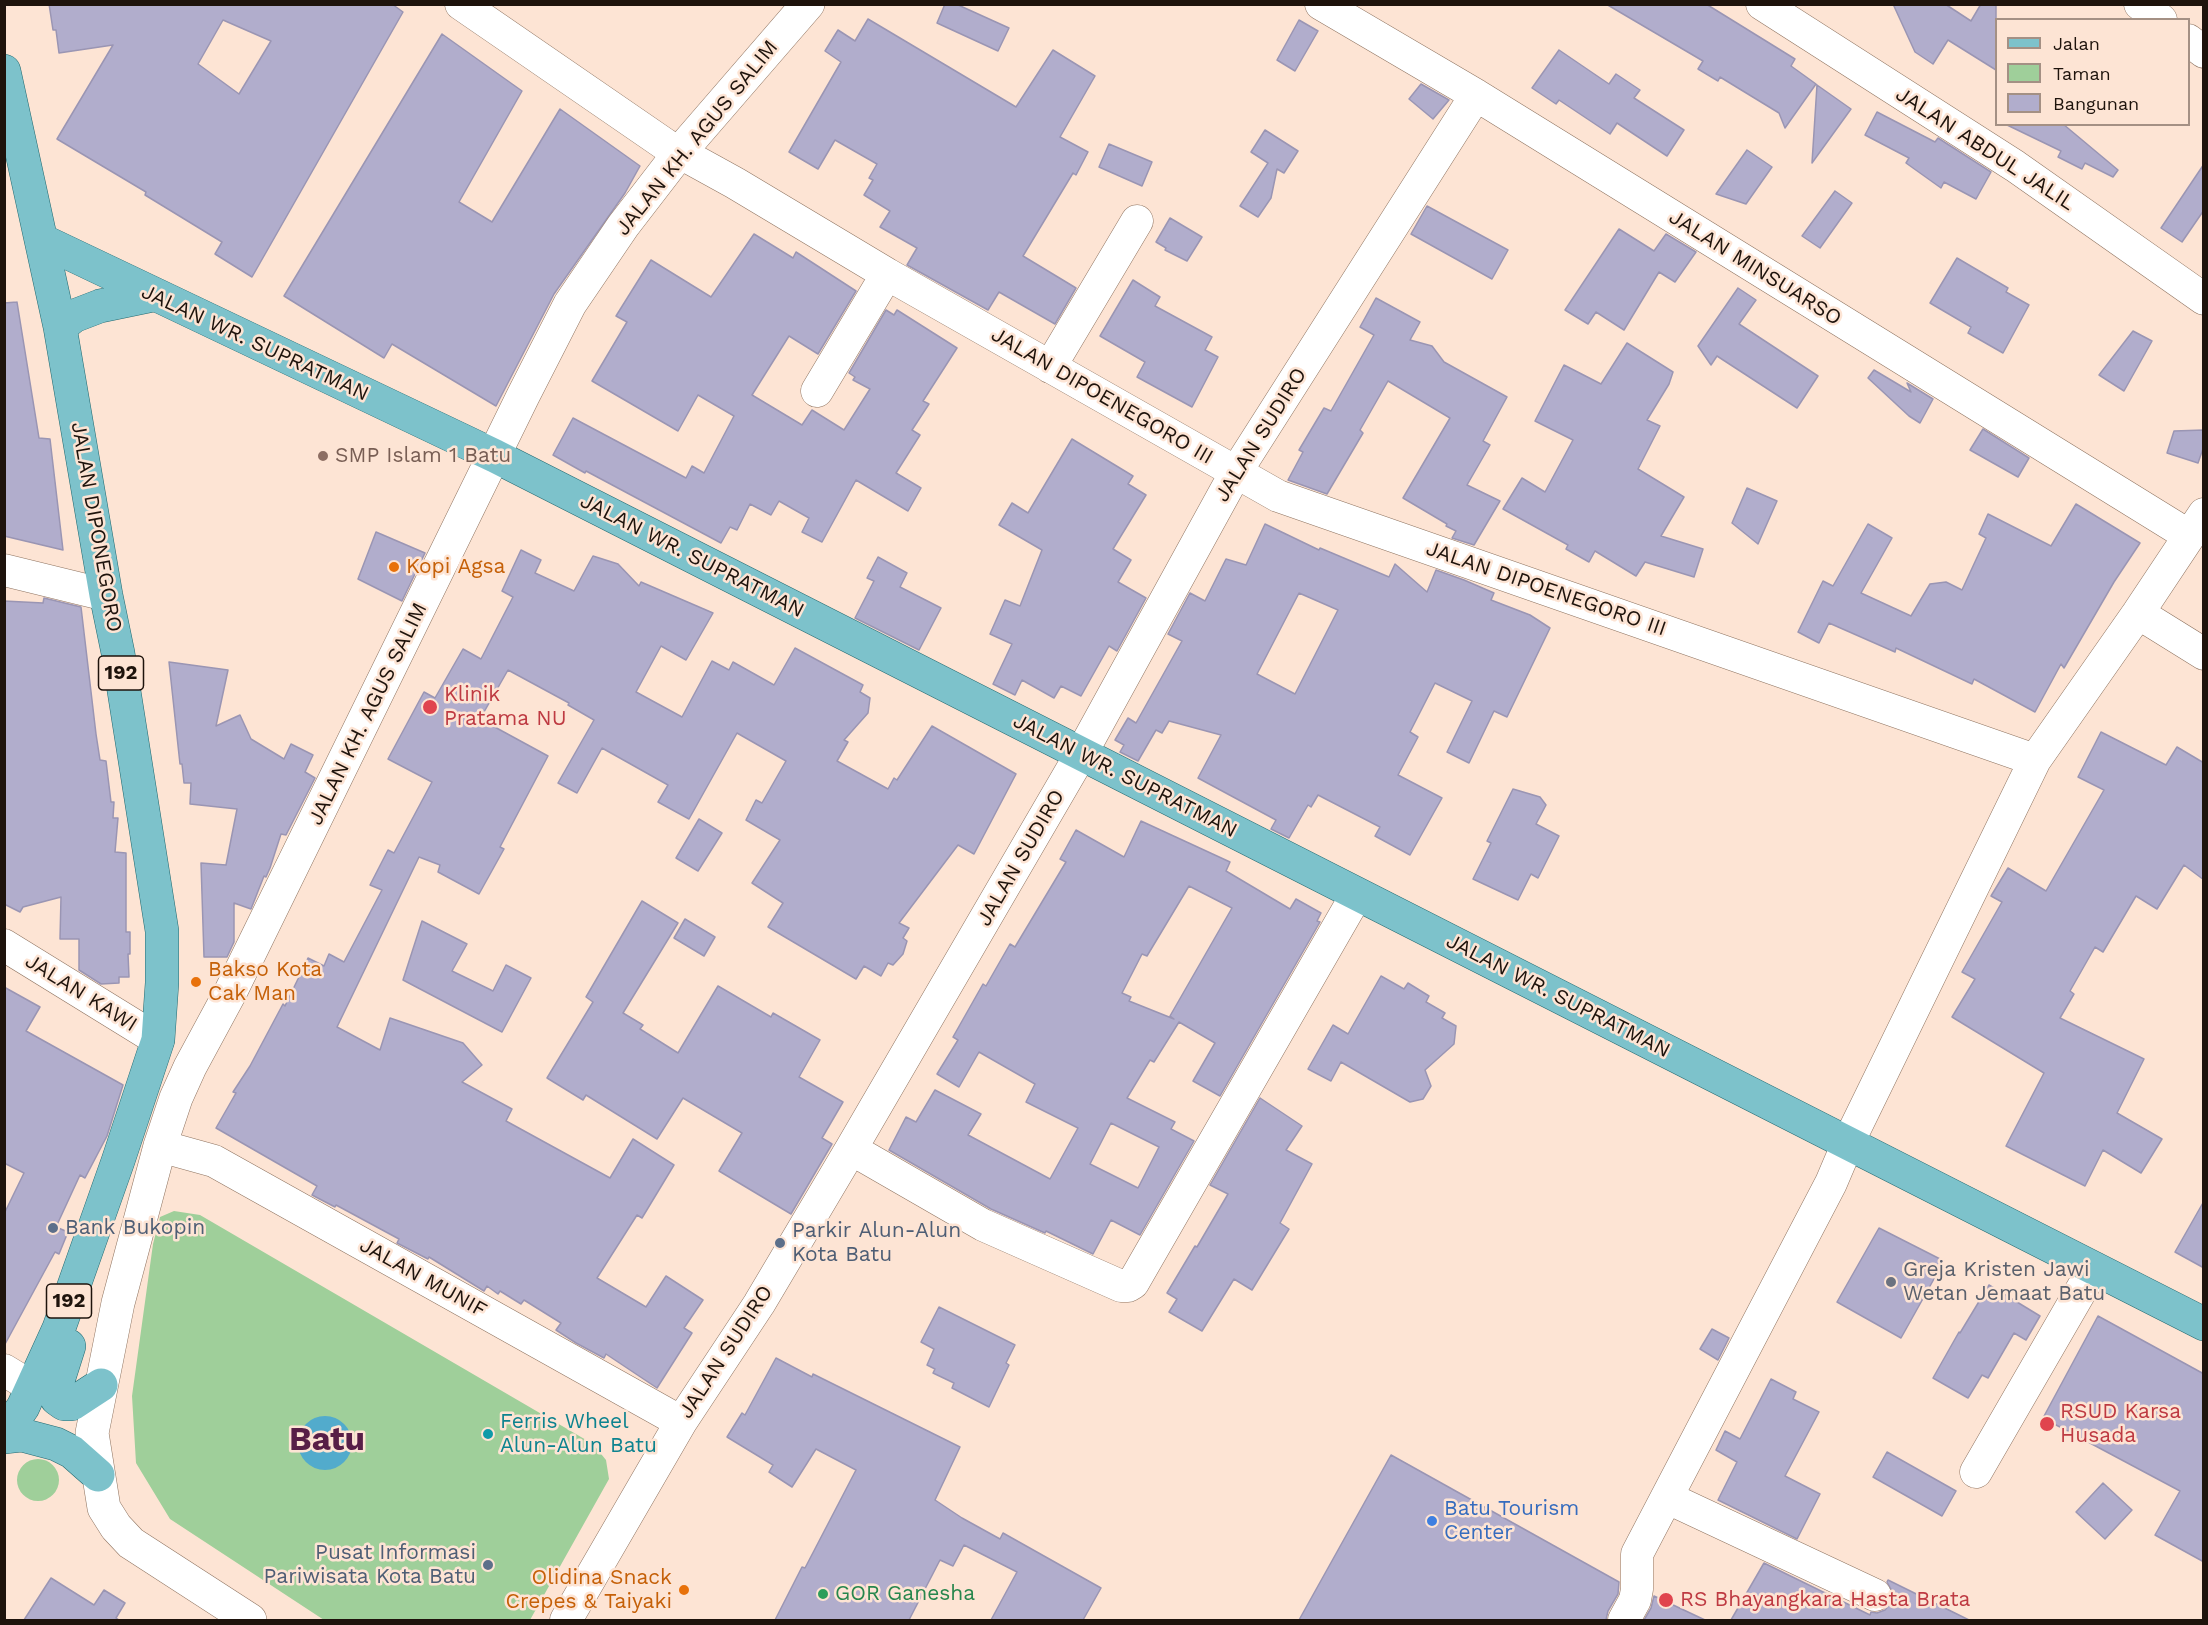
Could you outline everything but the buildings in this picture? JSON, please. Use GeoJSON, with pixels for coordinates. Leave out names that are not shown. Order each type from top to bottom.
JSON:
{"type":"FeatureCollection","features":[{"type":"Feature","properties":{"kind":"main road","name":"JALAN DIPONEGORO"},"geometry":{"type":"LineString","coordinates":[[4,70],[60,327],[118,653],[162,931],[162,983],[158,1040],[62,1320]]}},
{"type":"Feature","properties":{"kind":"main road","name":"JALAN WR. SUPRATMAN"},"geometry":{"type":"LineString","coordinates":[[41,240],[495,456],[2204,1324]]}},
{"type":"Feature","properties":{"kind":"main road"},"geometry":{"type":"LineString","coordinates":[[60,327],[74,316],[100,306],[153,295]]}},
{"type":"Feature","properties":{"kind":"main road"},"geometry":{"type":"LineString","coordinates":[[62,1320],[71,1341],[56,1387],[57,1399],[64,1404],[72,1404],[101,1385]]}},
{"type":"Feature","properties":{"kind":"main road","name":"192"},"geometry":{"type":"LineString","coordinates":[[4,1436],[23,1407],[62,1320]]}},
{"type":"Feature","properties":{"kind":"main road"},"geometry":{"type":"LineString","coordinates":[[4,1436],[22,1435],[56,1444],[72,1452],[98,1475]]}},
{"type":"Feature","properties":{"kind":"street","name":"JALAN DIPOENEGORO III"},"geometry":{"type":"LineString","coordinates":[[461,4],[666,146],[1278,496],[2036,760]]}},
{"type":"Feature","properties":{"kind":"street","name":"JALAN KH. AGUS SALIM"},"geometry":{"type":"LineString","coordinates":[[250,1620],[131,1543],[116,1527],[104,1508],[92,1433],[118,1303],[160,1146],[176,1098],[570,304],[622,226],[680,152],[808,4]]}},
{"type":"Feature","properties":{"kind":"street","name":"JALAN MINSUARSO"},"geometry":{"type":"LineString","coordinates":[[1321,4],[2196,525]]}},
{"type":"Feature","properties":{"kind":"street","name":"JALAN ABDUL JALIL"},"geometry":{"type":"LineString","coordinates":[[1762,4],[2015,166],[2204,299]]}},
{"type":"Feature","properties":{"kind":"street"},"geometry":{"type":"LineString","coordinates":[[2140,4],[2158,18]]}},
{"type":"Feature","properties":{"kind":"street"},"geometry":{"type":"LineString","coordinates":[[2190,42],[2204,52]]}},
{"type":"Feature","properties":{"kind":"street","name":"JALAN SUDIRO"},"geometry":{"type":"LineString","coordinates":[[566,1620],[681,1422],[759,1304],[851,1149],[1081,754],[1236,472],[1476,95]]}},
{"type":"Feature","properties":{"kind":"street"},"geometry":{"type":"LineString","coordinates":[[1050,367],[1137,221]]}},
{"type":"Feature","properties":{"kind":"street"},"geometry":{"type":"LineString","coordinates":[[817,391],[887,274]]}},
{"type":"Feature","properties":{"kind":"street"},"geometry":{"type":"LineString","coordinates":[[1624,1620],[1635,1600],[1637,1554],[1831,1183],[1848,1143],[2036,760],[2138,614],[2196,525]]}},
{"type":"Feature","properties":{"kind":"street"},"geometry":{"type":"LineString","coordinates":[[4,570],[106,595]]}},
{"type":"Feature","properties":{"kind":"street"},"geometry":{"type":"LineString","coordinates":[[2138,614],[2204,654]]}},
{"type":"Feature","properties":{"kind":"street"},"geometry":{"type":"LineString","coordinates":[[851,1149],[983,1225],[1121,1286],[1128,1286],[1133,1283],[1357,894]]}},
{"type":"Feature","properties":{"kind":"street","name":"JALAN KAWI"},"geometry":{"type":"LineString","coordinates":[[4,945],[158,1040]]}},
{"type":"Feature","properties":{"kind":"street","name":"JALAN MUNIF"},"geometry":{"type":"LineString","coordinates":[[160,1146],[214,1161],[681,1422]]}},
{"type":"Feature","properties":{"kind":"street"},"geometry":{"type":"LineString","coordinates":[[1976,1472],[2094,1268]]}},
{"type":"Feature","properties":{"kind":"street"},"geometry":{"type":"LineString","coordinates":[[4,1370],[32,1387]]}},
{"type":"Feature","properties":{"kind":"street"},"geometry":{"type":"LineString","coordinates":[[1668,1498],[1875,1596]]}},
{"type":"Feature","properties":{"kind":"green space"},"geometry":{"type":"Polygon","coordinates":[[[174,1211],[200,1215],[593,1444],[606,1460],[609,1479],[530,1620],[324,1620],[170,1519],[136,1463],[132,1396],[153,1244],[160,1217],[174,1211]]]}},
{"type":"Feature","properties":{"kind":"green space"},"geometry":{"type":"Polygon","coordinates":[[[38,1459],[53,1465],[59,1480],[53,1495],[38,1501],[23,1495],[17,1480],[23,1465],[38,1459]]]}},
{"type":"Feature","properties":{"kind":"water"},"geometry":{"type":"Polygon","coordinates":[[[325,1416],[335,1418],[344,1424],[350,1433],[352,1443],[350,1453],[344,1462],[335,1468],[325,1470],[315,1468],[306,1462],[300,1453],[298,1443],[300,1433],[306,1424],[315,1418],[325,1416]]]}},
{"type":"Feature","properties":{"kind":"place","name":"SMP Islam 1 Batu"},"geometry":{"type":"Point","coordinates":[323,456]}},
{"type":"Feature","properties":{"kind":"place","name":"Kopi Agsa"},"geometry":{"type":"Point","coordinates":[394,567]}},
{"type":"Feature","properties":{"kind":"place","name":"Klinik Pratama NU"},"geometry":{"type":"Point","coordinates":[430,707]}},
{"type":"Feature","properties":{"kind":"place","name":"Bakso Kota Cak Man"},"geometry":{"type":"Point","coordinates":[196,982]}},
{"type":"Feature","properties":{"kind":"place","name":"Bank Bukopin"},"geometry":{"type":"Point","coordinates":[53,1228]}},
{"type":"Feature","properties":{"kind":"place","name":"Parkir Alun-Alun Kota Batu"},"geometry":{"type":"Point","coordinates":[780,1243]}},
{"type":"Feature","properties":{"kind":"place","name":"Greja Kristen Jawi Wetan Jemaat Batu"},"geometry":{"type":"Point","coordinates":[1891,1282]}},
{"type":"Feature","properties":{"kind":"place","name":"RSUD Karsa Husada"},"geometry":{"type":"Point","coordinates":[2047,1424]}},
{"type":"Feature","properties":{"kind":"place","name":"Ferris Wheel Alun-Alun Batu"},"geometry":{"type":"Point","coordinates":[488,1434]}},
{"type":"Feature","properties":{"kind":"place","name":"Batu Tourism Center"},"geometry":{"type":"Point","coordinates":[1432,1521]}},
{"type":"Feature","properties":{"kind":"place","name":"Pusat Informasi Pariwisata Kota Batu"},"geometry":{"type":"Point","coordinates":[488,1565]}},
{"type":"Feature","properties":{"kind":"place","name":"Olidina Snack Crepes & Taiyaki"},"geometry":{"type":"Point","coordinates":[684,1590]}},
{"type":"Feature","properties":{"kind":"place","name":"GOR Ganesha"},"geometry":{"type":"Point","coordinates":[823,1594]}},
{"type":"Feature","properties":{"kind":"place","name":"RS Bhayangkara Hasta Brata"},"geometry":{"type":"Point","coordinates":[1666,1600]}},
{"type":"Feature","properties":{"kind":"district","name":"Batu"},"geometry":{"type":"Point","coordinates":[327,1440]}}]}
